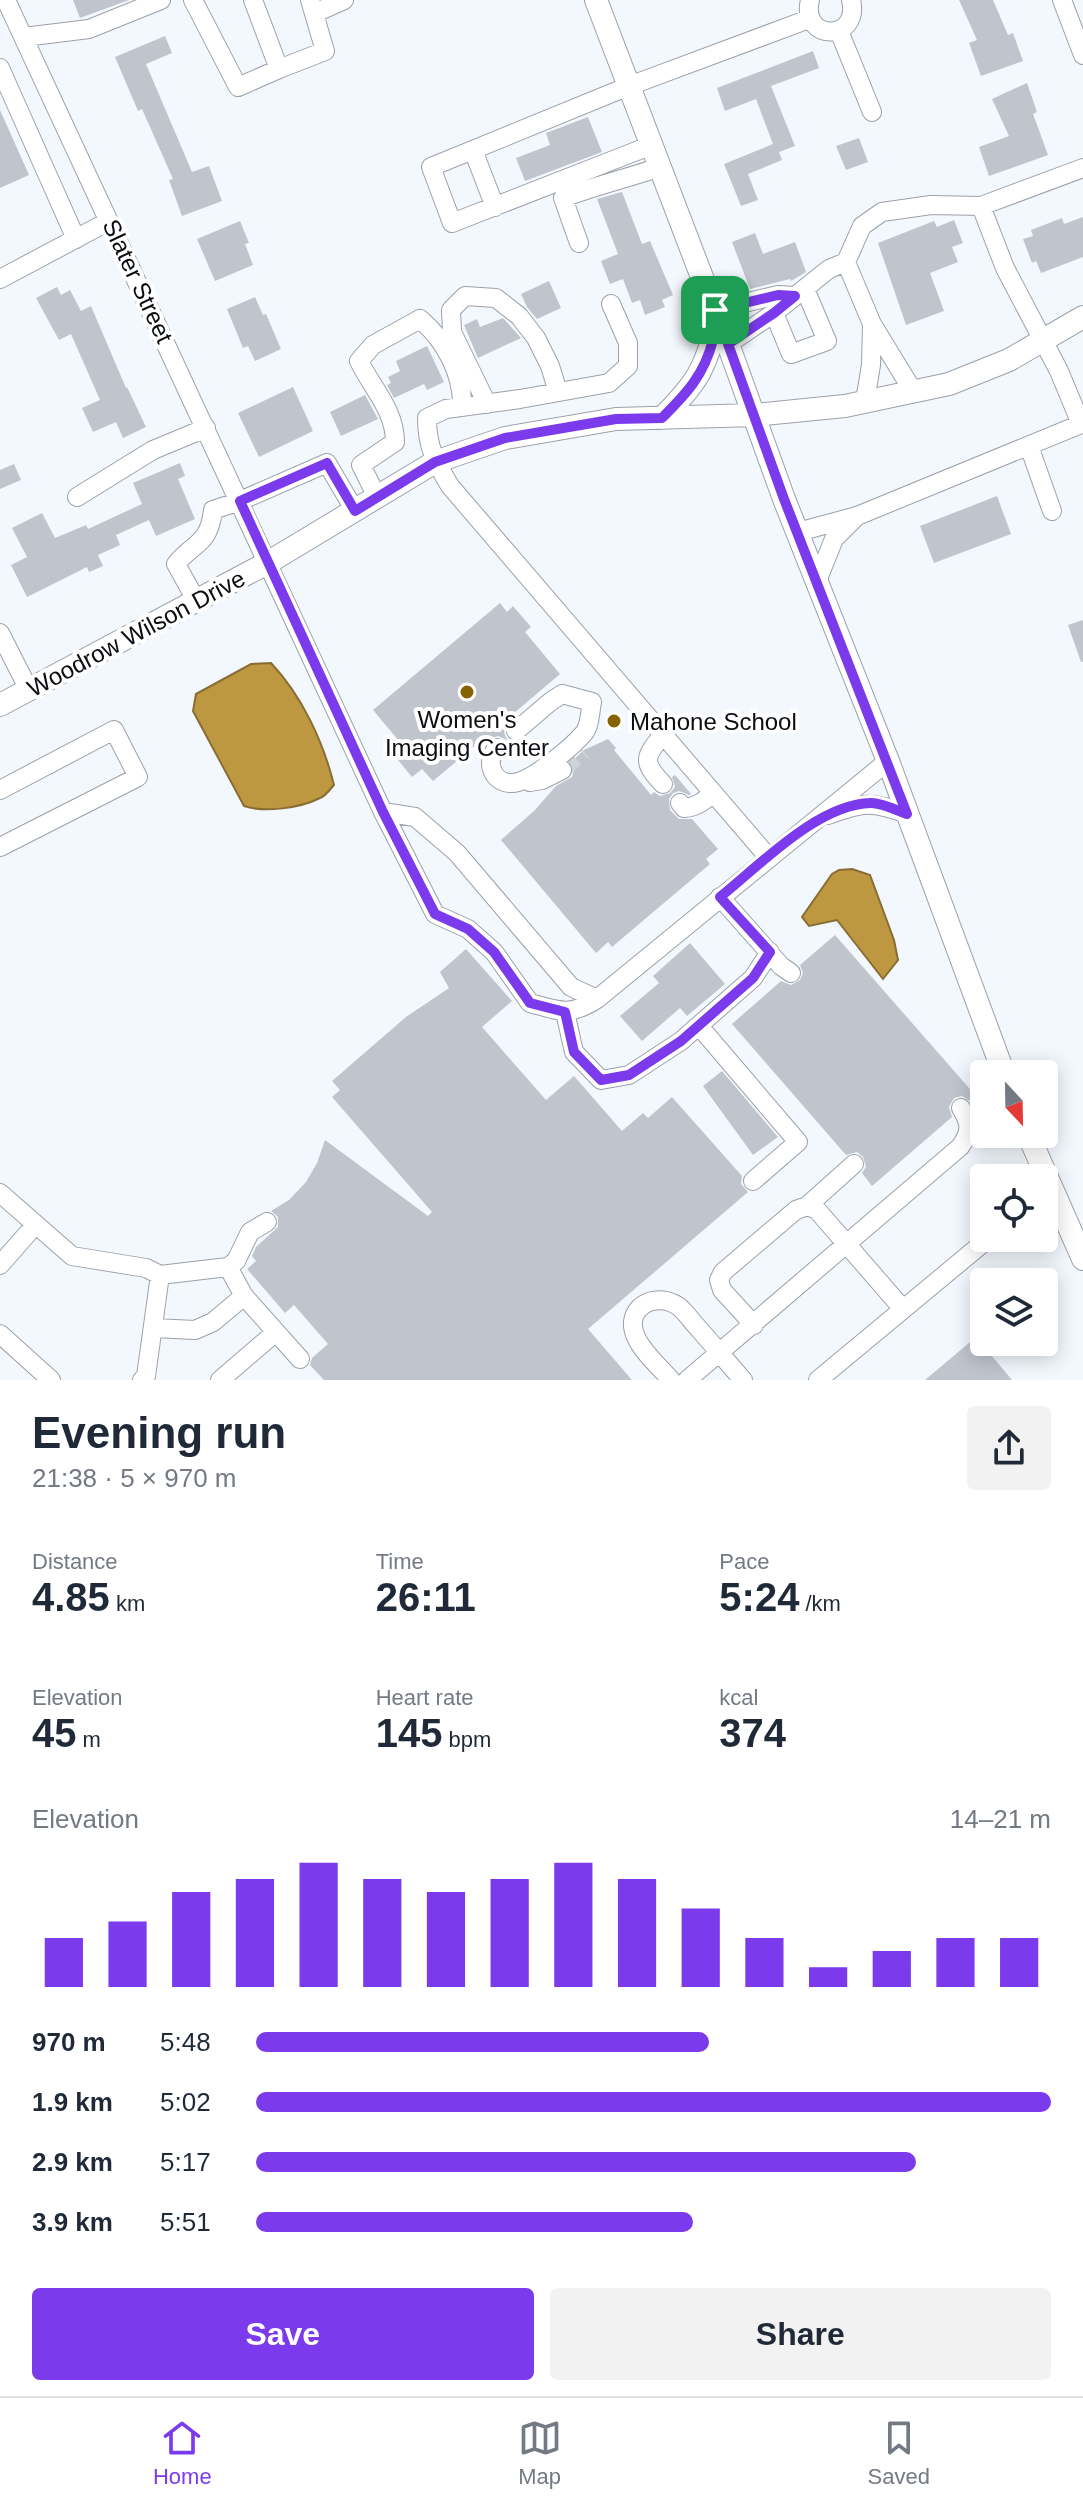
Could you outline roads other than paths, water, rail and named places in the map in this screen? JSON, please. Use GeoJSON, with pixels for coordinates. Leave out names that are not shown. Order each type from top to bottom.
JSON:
{"type":"FeatureCollection","features":[{"type":"Feature","properties":{"kind":"main road"},"geometry":{"type":"LineString","coordinates":[[596,0],[717,314],[722,336],[728,344],[888,761],[999,1060]]}},
{"type":"Feature","properties":{"kind":"main road"},"geometry":{"type":"LineString","coordinates":[[662,418],[693,385],[708,359],[717,314]]}},
{"type":"Feature","properties":{"kind":"main road","name":"Woodrow Wilson Drive"},"geometry":{"type":"LineString","coordinates":[[0,705],[269,562],[435,462],[518,436],[616,419],[755,415],[865,401],[949,384],[1009,360],[1083,317]]}},
{"type":"Feature","properties":{"kind":"main road"},"geometry":{"type":"LineString","coordinates":[[1058,1211],[1083,1259]]}},
{"type":"Feature","properties":{"kind":"street","name":"Slater Street"},"geometry":{"type":"LineString","coordinates":[[6,0],[383,812],[435,914],[468,929],[494,952],[530,1003],[565,1012]]}},
{"type":"Feature","properties":{"kind":"street"},"geometry":{"type":"LineString","coordinates":[[24,37],[89,29],[161,0]]}},
{"type":"Feature","properties":{"kind":"street"},"geometry":{"type":"LineString","coordinates":[[193,0],[238,87],[325,51],[312,6],[344,0]]}},
{"type":"Feature","properties":{"kind":"street"},"geometry":{"type":"LineString","coordinates":[[253,0],[279,69]]}},
{"type":"Feature","properties":{"kind":"street"},"geometry":{"type":"LineString","coordinates":[[839,31],[851,18],[851,0]]}},
{"type":"Feature","properties":{"kind":"street"},"geometry":{"type":"LineString","coordinates":[[1062,0],[1083,55]]}},
{"type":"Feature","properties":{"kind":"street"},"geometry":{"type":"LineString","coordinates":[[652,145],[452,223],[431,167],[810,10],[822,30],[839,31]]}},
{"type":"Feature","properties":{"kind":"street"},"geometry":{"type":"LineString","coordinates":[[839,31],[872,112]]}},
{"type":"Feature","properties":{"kind":"street"},"geometry":{"type":"LineString","coordinates":[[0,68],[76,239]]}},
{"type":"Feature","properties":{"kind":"street"},"geometry":{"type":"LineString","coordinates":[[473,150],[495,207]]}},
{"type":"Feature","properties":{"kind":"street"},"geometry":{"type":"LineString","coordinates":[[579,243],[563,198],[605,182],[660,167]]}},
{"type":"Feature","properties":{"kind":"street"},"geometry":{"type":"LineString","coordinates":[[728,344],[774,313],[829,269],[846,262],[862,226],[882,212],[931,205],[981,206],[1083,168]]}},
{"type":"Feature","properties":{"kind":"street"},"geometry":{"type":"LineString","coordinates":[[798,532],[857,516],[1081,424],[1043,340],[1005,268],[981,206]]}},
{"type":"Feature","properties":{"kind":"street"},"geometry":{"type":"LineString","coordinates":[[0,279],[109,221]]}},
{"type":"Feature","properties":{"kind":"street"},"geometry":{"type":"LineString","coordinates":[[846,262],[872,324],[913,391]]}},
{"type":"Feature","properties":{"kind":"street"},"geometry":{"type":"LineString","coordinates":[[717,314],[778,295],[800,293]]}},
{"type":"Feature","properties":{"kind":"street"},"geometry":{"type":"LineString","coordinates":[[774,313],[791,354],[827,341],[800,293]]}},
{"type":"Feature","properties":{"kind":"street"},"geometry":{"type":"LineString","coordinates":[[487,404],[452,332],[451,310],[465,296],[496,298],[519,316],[536,338],[550,366],[558,392]]}},
{"type":"Feature","properties":{"kind":"street"},"geometry":{"type":"LineString","coordinates":[[611,304],[628,343],[628,366],[609,383],[446,409],[427,418],[427,441],[435,462],[450,486],[769,858]]}},
{"type":"Feature","properties":{"kind":"street"},"geometry":{"type":"LineString","coordinates":[[377,497],[361,465],[395,442],[393,421],[359,361],[373,345],[420,319],[435,331],[454,366],[463,389],[462,407]]}},
{"type":"Feature","properties":{"kind":"street"},"geometry":{"type":"LineString","coordinates":[[865,401],[871,365],[872,324]]}},
{"type":"Feature","properties":{"kind":"street"},"geometry":{"type":"LineString","coordinates":[[77,497],[153,450],[206,428]]}},
{"type":"Feature","properties":{"kind":"street"},"geometry":{"type":"LineString","coordinates":[[1029,446],[1052,511]]}},
{"type":"Feature","properties":{"kind":"street"},"geometry":{"type":"LineString","coordinates":[[196,600],[176,564],[204,540],[211,526],[213,510],[327,463],[355,511]]}},
{"type":"Feature","properties":{"kind":"street"},"geometry":{"type":"LineString","coordinates":[[817,581],[834,539],[857,516]]}},
{"type":"Feature","properties":{"kind":"street"},"geometry":{"type":"LineString","coordinates":[[1,639],[29,690]]}},
{"type":"Feature","properties":{"kind":"street"},"geometry":{"type":"LineString","coordinates":[[515,784],[529,778],[586,731],[590,711],[617,681]]}},
{"type":"Feature","properties":{"kind":"street"},"geometry":{"type":"LineString","coordinates":[[516,731],[562,694],[590,711]]}},
{"type":"Feature","properties":{"kind":"street"},"geometry":{"type":"LineString","coordinates":[[583,751],[591,739],[590,711]]}},
{"type":"Feature","properties":{"kind":"street"},"geometry":{"type":"LineString","coordinates":[[0,790],[114,730],[138,777],[0,847]]}},
{"type":"Feature","properties":{"kind":"street"},"geometry":{"type":"LineString","coordinates":[[663,735],[649,751],[647,763],[663,784]]}},
{"type":"Feature","properties":{"kind":"street"},"geometry":{"type":"LineString","coordinates":[[497,748],[492,753],[490,765],[494,775],[503,783],[542,780],[562,770]]}},
{"type":"Feature","properties":{"kind":"street"},"geometry":{"type":"LineString","coordinates":[[720,897],[781,968],[753,978],[681,1041],[629,1075],[601,1080],[574,1052],[565,1012],[580,1009],[597,999],[720,897],[888,761]]}},
{"type":"Feature","properties":{"kind":"street"},"geometry":{"type":"LineString","coordinates":[[680,803],[684,808],[691,808],[713,793]]}},
{"type":"Feature","properties":{"kind":"street"},"geometry":{"type":"LineString","coordinates":[[814,821],[872,803],[907,814]]}},
{"type":"Feature","properties":{"kind":"street"},"geometry":{"type":"LineString","coordinates":[[383,812],[415,817],[457,853],[571,987],[597,999]]}},
{"type":"Feature","properties":{"kind":"street"},"geometry":{"type":"LineString","coordinates":[[699,1026],[798,1142],[753,1181]]}},
{"type":"Feature","properties":{"kind":"street"},"geometry":{"type":"LineString","coordinates":[[687,1380],[960,1147],[969,1135],[970,1122],[961,1108]]}},
{"type":"Feature","properties":{"kind":"street"},"geometry":{"type":"LineString","coordinates":[[754,1325],[722,1290],[719,1280],[723,1272],[796,1210],[807,1206],[854,1164]]}},
{"type":"Feature","properties":{"kind":"street"},"geometry":{"type":"LineString","coordinates":[[0,1193],[72,1256],[146,1268],[160,1275],[228,1267],[236,1261],[250,1232],[267,1222]]}},
{"type":"Feature","properties":{"kind":"street"},"geometry":{"type":"LineString","coordinates":[[807,1206],[817,1210],[902,1308]]}},
{"type":"Feature","properties":{"kind":"street"},"geometry":{"type":"LineString","coordinates":[[1,1261],[35,1225]]}},
{"type":"Feature","properties":{"kind":"street"},"geometry":{"type":"LineString","coordinates":[[818,1380],[972,1252]]}},
{"type":"Feature","properties":{"kind":"street"},"geometry":{"type":"LineString","coordinates":[[228,1267],[244,1296],[300,1359]]}},
{"type":"Feature","properties":{"kind":"street"},"geometry":{"type":"LineString","coordinates":[[142,1380],[146,1376],[160,1275]]}},
{"type":"Feature","properties":{"kind":"street"},"geometry":{"type":"LineString","coordinates":[[154,1328],[195,1330],[213,1322],[244,1296]]}},
{"type":"Feature","properties":{"kind":"street"},"geometry":{"type":"LineString","coordinates":[[671,1380],[637,1340],[633,1328],[633,1320],[640,1307],[651,1300],[663,1299],[679,1307],[743,1380]]}},
{"type":"Feature","properties":{"kind":"street"},"geometry":{"type":"LineString","coordinates":[[220,1380],[276,1332]]}},
{"type":"Feature","properties":{"kind":"street"},"geometry":{"type":"LineString","coordinates":[[0,1334],[51,1380]]}},
{"type":"Feature","properties":{"kind":"tunnel"},"geometry":{"type":"LineString","coordinates":[[562,770],[583,751]]}},
{"type":"Feature","properties":{"kind":"place","name":"Women's Imaging Center"},"geometry":{"type":"Point","coordinates":[467,692]}},
{"type":"Feature","properties":{"kind":"place","name":"Mahone School"},"geometry":{"type":"Point","coordinates":[614,721]}}]}
